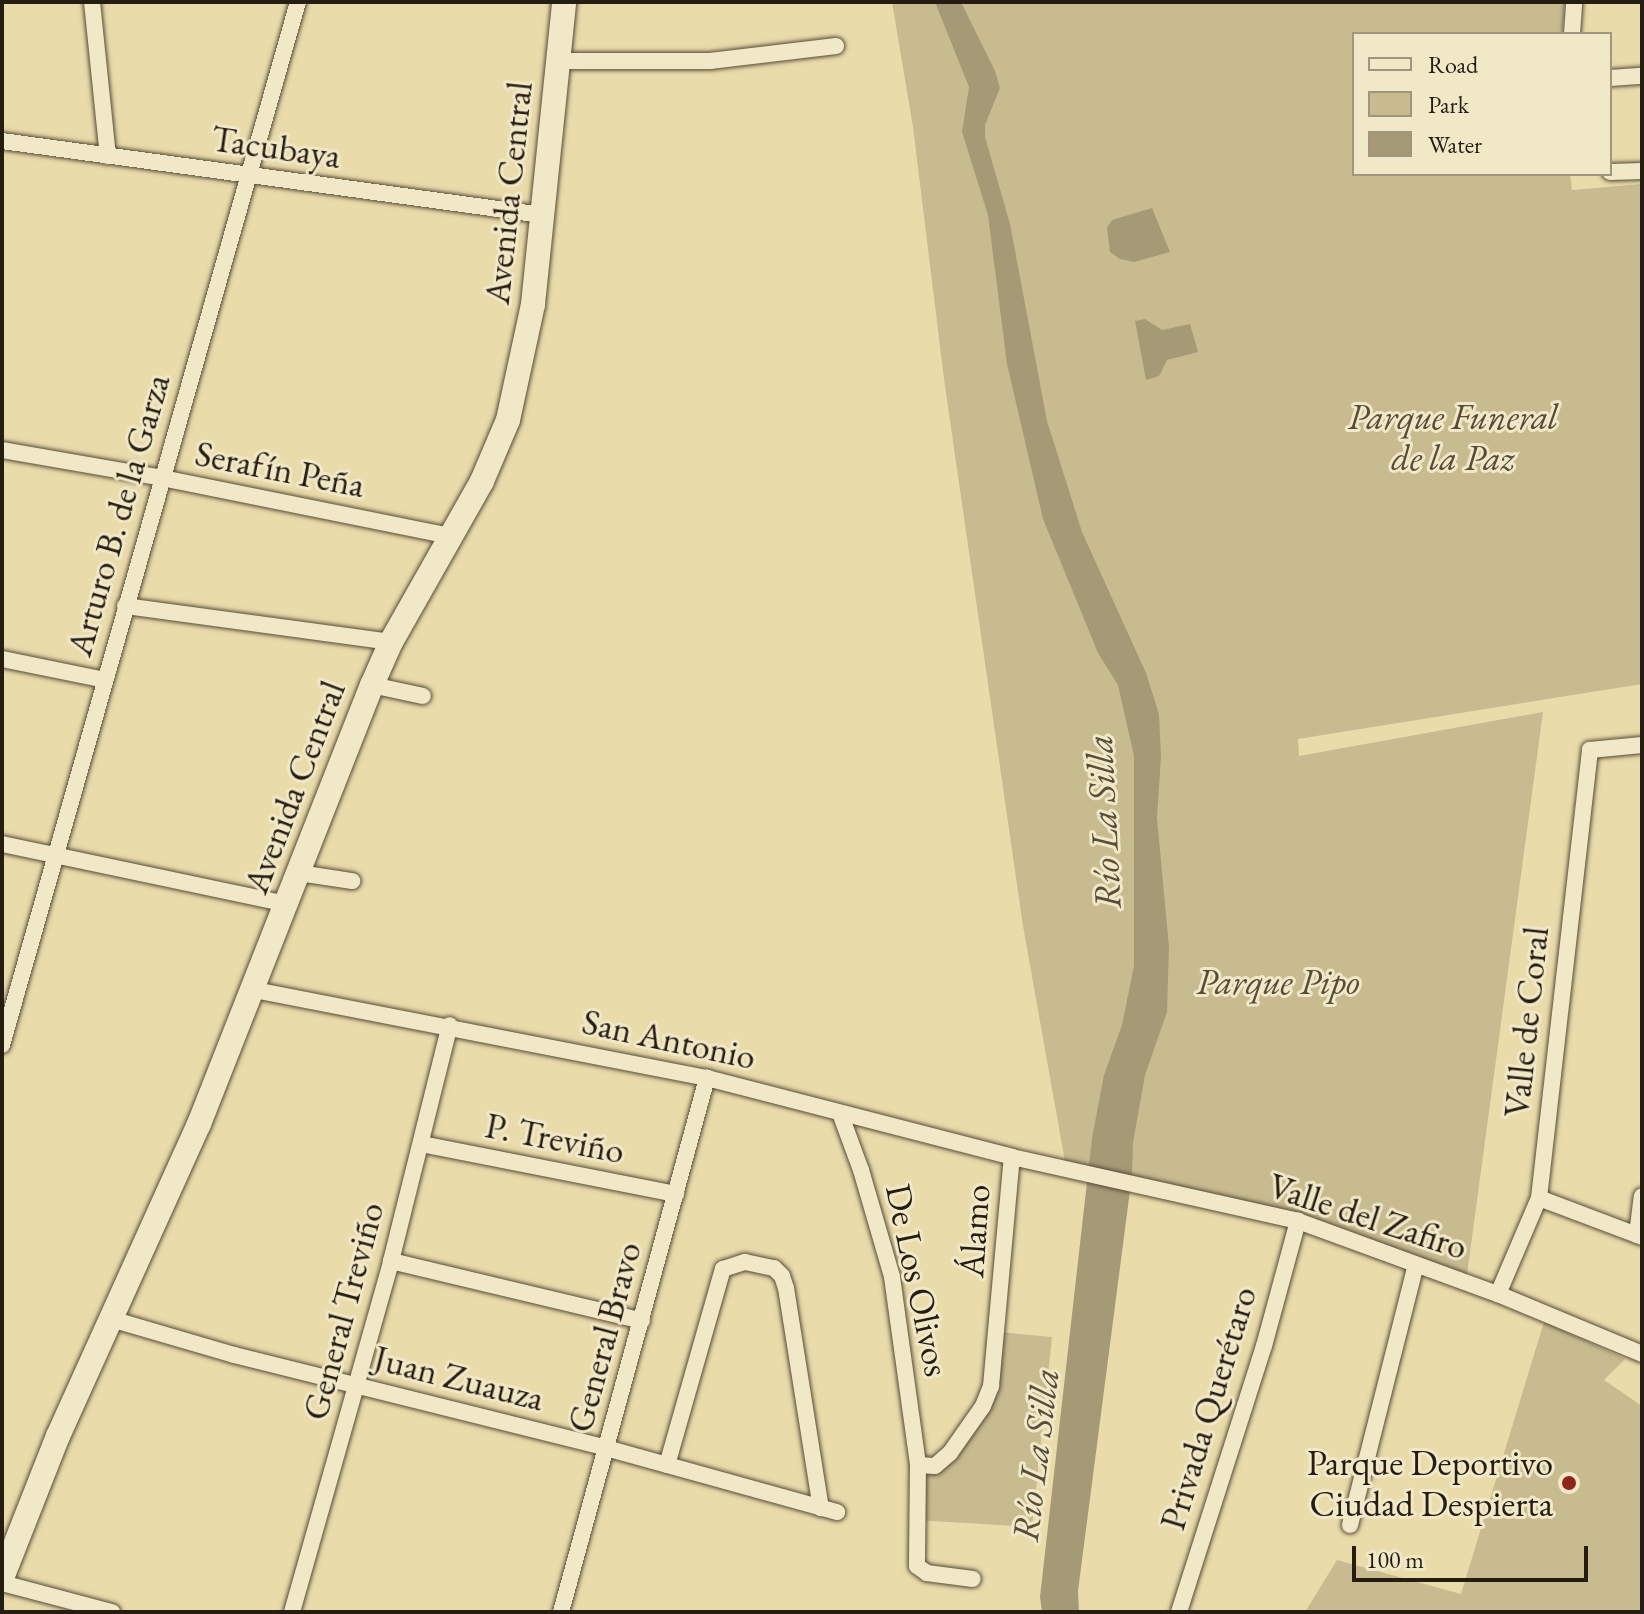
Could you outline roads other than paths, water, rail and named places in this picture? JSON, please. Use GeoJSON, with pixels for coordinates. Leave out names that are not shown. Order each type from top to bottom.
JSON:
{"type":"FeatureCollection","features":[{"type":"Feature","properties":{"kind":"main road","name":"Avenida Central"},"geometry":{"type":"LineString","coordinates":[[2,1581],[58,1436],[181,1166],[254,990],[372,685],[391,642],[482,481],[508,420],[528,334],[564,2]]}},
{"type":"Feature","properties":{"kind":"street"},"geometry":{"type":"LineString","coordinates":[[92,2],[108,156]]}},
{"type":"Feature","properties":{"kind":"street","name":"Arturo B. de la Garza"},"geometry":{"type":"LineString","coordinates":[[2,1045],[298,2]]}},
{"type":"Feature","properties":{"kind":"street"},"geometry":{"type":"LineString","coordinates":[[1572,32],[1574,2]]}},
{"type":"Feature","properties":{"kind":"street"},"geometry":{"type":"LineString","coordinates":[[559,61],[710,61],[836,46]]}},
{"type":"Feature","properties":{"kind":"street"},"geometry":{"type":"LineString","coordinates":[[1612,78],[1642,76]]}},
{"type":"Feature","properties":{"kind":"street","name":"Tacubaya"},"geometry":{"type":"LineString","coordinates":[[2,141],[542,215]]}},
{"type":"Feature","properties":{"kind":"street"},"geometry":{"type":"LineString","coordinates":[[1612,172],[1642,171]]}},
{"type":"Feature","properties":{"kind":"street","name":"Serafín Peña"},"geometry":{"type":"LineString","coordinates":[[2,450],[162,478],[450,536]]}},
{"type":"Feature","properties":{"kind":"street"},"geometry":{"type":"LineString","coordinates":[[125,606],[391,642]]}},
{"type":"Feature","properties":{"kind":"street"},"geometry":{"type":"LineString","coordinates":[[2,659],[105,680]]}},
{"type":"Feature","properties":{"kind":"street"},"geometry":{"type":"LineString","coordinates":[[372,685],[423,696]]}},
{"type":"Feature","properties":{"kind":"street","name":"Valle de Coral"},"geometry":{"type":"LineString","coordinates":[[1498,1294],[1539,1198],[1590,750],[1642,745]]}},
{"type":"Feature","properties":{"kind":"street"},"geometry":{"type":"LineString","coordinates":[[2,844],[287,904]]}},
{"type":"Feature","properties":{"kind":"street"},"geometry":{"type":"LineString","coordinates":[[299,873],[352,881]]}},
{"type":"Feature","properties":{"kind":"street","name":"San Antonio"},"geometry":{"type":"LineString","coordinates":[[254,990],[450,1025],[707,1078],[1012,1157],[1066,1167]]}},
{"type":"Feature","properties":{"kind":"street","name":"General Treviño"},"geometry":{"type":"LineString","coordinates":[[292,1612],[391,1261],[450,1025]]}},
{"type":"Feature","properties":{"kind":"street","name":"General Bravo"},"geometry":{"type":"LineString","coordinates":[[561,1612],[707,1078]]}},
{"type":"Feature","properties":{"kind":"street","name":"De Los Olivos"},"geometry":{"type":"LineString","coordinates":[[840,1113],[865,1182],[892,1277],[918,1465],[917,1566],[927,1573],[973,1579]]}},
{"type":"Feature","properties":{"kind":"street","name":"P. Treviño"},"geometry":{"type":"LineString","coordinates":[[421,1144],[676,1194]]}},
{"type":"Feature","properties":{"kind":"street","name":"Álamo"},"geometry":{"type":"LineString","coordinates":[[918,1465],[935,1466],[950,1453],[983,1406],[991,1386],[1012,1157]]}},
{"type":"Feature","properties":{"kind":"street","name":"Valle del Zafiro"},"geometry":{"type":"LineString","coordinates":[[1066,1167],[1298,1221],[1498,1294],[1642,1354]]}},
{"type":"Feature","properties":{"kind":"street"},"geometry":{"type":"LineString","coordinates":[[1539,1198],[1640,1236],[1642,1196]]}},
{"type":"Feature","properties":{"kind":"street","name":"Privada Querétaro"},"geometry":{"type":"LineString","coordinates":[[1179,1612],[1264,1346],[1298,1221]]}},
{"type":"Feature","properties":{"kind":"street"},"geometry":{"type":"LineString","coordinates":[[391,1261],[642,1321]]}},
{"type":"Feature","properties":{"kind":"street","name":"Juan Zuauza"},"geometry":{"type":"LineString","coordinates":[[111,1319],[356,1386],[606,1448],[667,1465],[829,1510],[786,1288],[782,1276],[774,1268],[745,1262],[723,1269],[667,1465]]}},
{"type":"Feature","properties":{"kind":"street"},"geometry":{"type":"LineString","coordinates":[[1350,1525],[1416,1265]]}},
{"type":"Feature","properties":{"kind":"street"},"geometry":{"type":"LineString","coordinates":[[2,1581],[112,1612]]}},
{"type":"Feature","properties":{"kind":"water"},"geometry":{"type":"Polygon","coordinates":[[[935,2],[961,2],[995,71],[1000,88],[985,125],[985,137],[1010,224],[1047,421],[1082,532],[1146,673],[1159,714],[1161,757],[1157,818],[1169,947],[1167,1012],[1145,1075],[1133,1143],[1132,1175],[1078,1591],[1079,1612],[1042,1612],[1040,1597],[1092,1138],[1104,1075],[1122,1025],[1134,966],[1134,756],[1118,685],[1098,653],[1043,519],[1007,364],[988,215],[962,132],[969,87],[935,2]]]}},
{"type":"Feature","properties":{"kind":"water"},"geometry":{"type":"Polygon","coordinates":[[[1152,208],[1170,252],[1134,262],[1120,259],[1110,252],[1107,228],[1112,220],[1152,208]]]}},
{"type":"Feature","properties":{"kind":"water"},"geometry":{"type":"Polygon","coordinates":[[[1145,319],[1162,330],[1190,324],[1198,352],[1167,360],[1159,376],[1146,380],[1135,321],[1145,319]]]}},
{"type":"Feature","properties":{"kind":"place","name":"Parque Deportivo Ciudad Despierta"},"geometry":{"type":"Point","coordinates":[1569,1483]}},
{"type":"Feature","properties":{"kind":"park label","name":"Parque Funeral de la Paz"},"geometry":{"type":"Point","coordinates":[1453,436]}},
{"type":"Feature","properties":{"kind":"park label","name":"Parque Pipo"},"geometry":{"type":"Point","coordinates":[1278,982]}},
{"type":"Feature","properties":{"kind":"water label","name":"Río La Silla"},"geometry":{"type":"Point","coordinates":[1103,822]}},
{"type":"Feature","properties":{"kind":"water label","name":"Río La Silla"},"geometry":{"type":"Point","coordinates":[1035,1455]}}]}
